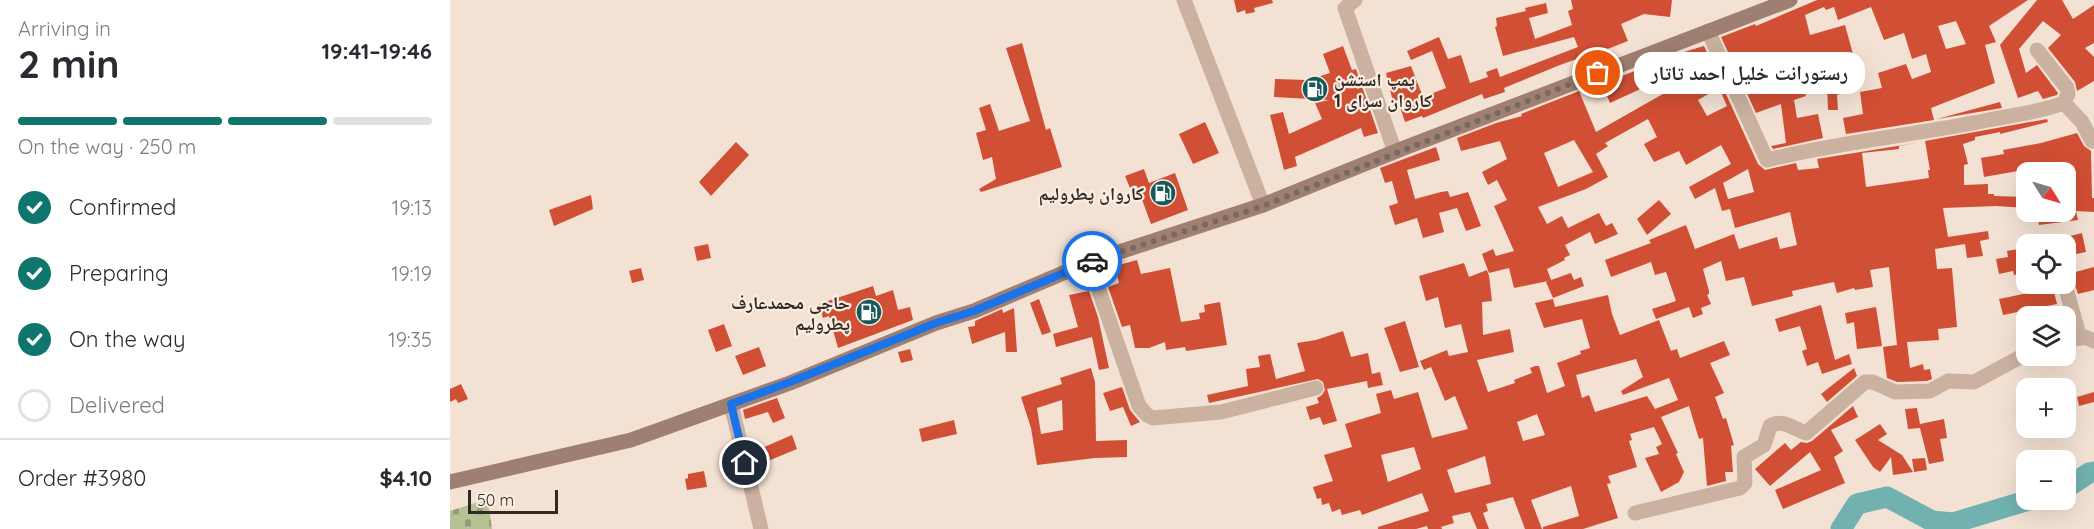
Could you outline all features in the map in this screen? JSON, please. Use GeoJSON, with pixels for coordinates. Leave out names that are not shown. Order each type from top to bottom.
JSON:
{"type":"FeatureCollection","features":[{"type":"Feature","properties":{"kind":"main road"},"geometry":{"type":"LineString","coordinates":[[450,482],[631,440],[790,382],[936,323],[974,311],[1089,262],[1263,206],[1395,152],[1790,0]]}},
{"type":"Feature","properties":{"kind":"street"},"geometry":{"type":"LineString","coordinates":[[1184,0],[1263,206]]}},
{"type":"Feature","properties":{"kind":"street"},"geometry":{"type":"LineString","coordinates":[[1355,0],[1345,9],[1395,152]]}},
{"type":"Feature","properties":{"kind":"street"},"geometry":{"type":"LineString","coordinates":[[1708,31],[1767,160],[1959,126],[2050,108],[2064,103],[2068,94],[2067,88],[2037,50]]}},
{"type":"Feature","properties":{"kind":"street"},"geometry":{"type":"LineString","coordinates":[[2064,103],[2082,122],[2094,141]]}},
{"type":"Feature","properties":{"kind":"street"},"geometry":{"type":"LineString","coordinates":[[1089,262],[1139,406],[1147,415],[1153,418],[1221,412],[1316,388]]}},
{"type":"Feature","properties":{"kind":"street"},"geometry":{"type":"LineString","coordinates":[[2067,294],[2080,340]]}},
{"type":"Feature","properties":{"kind":"street"},"geometry":{"type":"LineString","coordinates":[[1635,513],[1740,488],[1745,483],[1744,457],[1764,445],[1767,429],[1770,426],[1781,422],[1806,434],[1864,382],[1873,382],[1895,392],[1930,391],[1948,381],[1974,382],[2016,359]]}},
{"type":"Feature","properties":{"kind":"street"},"geometry":{"type":"LineString","coordinates":[[731,404],[761,529]]}},
{"type":"Feature","properties":{"kind":"green space"},"geometry":{"type":"Polygon","coordinates":[[[488,499],[492,529],[450,529],[450,511],[488,499]]]}},
{"type":"Feature","properties":{"kind":"building"},"geometry":{"type":"Polygon","coordinates":[[[1234,0],[1272,0],[1273,3],[1254,8],[1255,12],[1246,14],[1245,10],[1237,13],[1234,0]]]}},
{"type":"Feature","properties":{"kind":"building"},"geometry":{"type":"Polygon","coordinates":[[[1571,0],[1672,0],[1670,17],[1644,14],[1621,24],[1628,41],[1587,59],[1585,56],[1504,88],[1505,92],[1484,99],[1482,94],[1423,118],[1422,116],[1405,122],[1399,104],[1394,106],[1386,73],[1411,66],[1423,97],[1446,88],[1432,51],[1411,60],[1407,51],[1439,37],[1448,59],[1461,55],[1470,83],[1488,77],[1486,72],[1497,68],[1500,77],[1578,47],[1574,37],[1503,56],[1495,27],[1497,26],[1496,18],[1526,11],[1525,8],[1546,3],[1548,13],[1529,18],[1535,39],[1572,25],[1568,11],[1573,9],[1571,0]]]}},
{"type":"Feature","properties":{"kind":"building"},"geometry":{"type":"Polygon","coordinates":[[[1817,0],[2028,0],[1989,26],[1996,42],[1985,45],[1995,83],[1931,108],[1934,120],[1846,134],[1843,118],[1863,114],[1860,92],[1882,88],[1878,73],[1906,64],[1912,79],[1931,72],[1926,54],[1912,59],[1904,33],[1884,40],[1871,7],[1838,20],[1834,7],[1826,10],[1824,7],[1805,15],[1810,35],[1845,25],[1853,54],[1835,61],[1836,67],[1833,68],[1840,94],[1837,95],[1838,110],[1828,110],[1827,86],[1804,91],[1806,96],[1794,100],[1797,118],[1818,114],[1823,138],[1773,149],[1771,146],[1786,143],[1781,104],[1756,113],[1721,37],[1755,24],[1756,26],[1817,0]],[[1956,21],[1938,26],[1946,49],[1966,44],[1956,21]],[[1817,55],[1795,61],[1800,78],[1821,73],[1817,55]]]}},
{"type":"Feature","properties":{"kind":"building"},"geometry":{"type":"Polygon","coordinates":[[[2037,0],[2062,0],[2073,19],[2094,5],[2094,43],[2085,48],[2094,57],[2094,81],[2077,91],[2075,82],[2048,48],[2061,35],[2043,21],[2019,49],[2026,73],[2037,65],[2058,93],[2043,99],[2038,91],[2018,98],[2000,45],[2037,0]]]}},
{"type":"Feature","properties":{"kind":"building"},"geometry":{"type":"Polygon","coordinates":[[[1022,43],[1046,130],[1050,128],[1062,167],[981,192],[979,189],[996,179],[992,157],[983,160],[976,133],[986,130],[979,108],[990,104],[999,131],[1030,121],[1006,48],[1022,43]]]}},
{"type":"Feature","properties":{"kind":"building"},"geometry":{"type":"Polygon","coordinates":[[[1343,46],[1352,70],[1356,69],[1378,133],[1364,137],[1361,128],[1295,157],[1297,166],[1284,170],[1270,115],[1283,112],[1289,134],[1322,119],[1315,103],[1329,100],[1274,97],[1275,79],[1308,80],[1330,73],[1323,54],[1343,46]]]}},
{"type":"Feature","properties":{"kind":"building"},"geometry":{"type":"Polygon","coordinates":[[[1704,46],[1758,164],[1765,170],[1796,163],[1798,170],[1819,168],[1817,159],[1922,142],[1899,146],[1899,149],[1862,153],[1866,187],[1929,178],[1928,170],[1930,170],[1925,141],[2047,119],[2048,122],[2000,134],[2000,132],[1975,137],[1975,140],[1963,144],[1968,164],[1964,165],[1964,185],[1988,184],[1988,194],[2016,197],[2016,207],[1943,208],[1948,237],[1988,231],[1989,239],[1980,241],[1983,256],[1967,258],[1965,244],[1935,249],[1937,269],[1952,268],[1957,327],[1938,329],[1939,340],[1907,342],[1910,368],[1923,364],[1924,370],[1930,369],[1932,379],[1897,382],[1887,378],[1883,347],[1897,345],[1889,267],[1870,270],[1873,287],[1855,290],[1854,288],[1837,293],[1834,282],[1792,291],[1793,296],[1752,306],[1744,277],[1726,281],[1721,261],[1703,269],[1709,291],[1707,295],[1711,304],[1701,308],[1703,314],[1693,318],[1689,307],[1656,319],[1652,309],[1676,301],[1666,272],[1655,275],[1651,262],[1611,277],[1605,260],[1651,243],[1649,240],[1686,225],[1695,249],[1734,234],[1739,249],[1777,237],[1780,249],[1797,245],[1790,212],[1735,228],[1730,209],[1722,211],[1715,188],[1695,199],[1689,187],[1731,164],[1721,145],[1686,165],[1679,151],[1654,162],[1644,144],[1657,137],[1648,119],[1605,143],[1608,146],[1596,154],[1608,177],[1586,189],[1538,207],[1547,224],[1562,216],[1568,228],[1599,213],[1606,226],[1612,223],[1618,234],[1595,244],[1590,232],[1565,245],[1570,255],[1547,269],[1551,280],[1571,273],[1574,280],[1581,277],[1584,286],[1553,298],[1546,282],[1548,281],[1514,288],[1509,268],[1489,273],[1482,254],[1493,249],[1496,256],[1514,251],[1494,206],[1507,200],[1497,180],[1488,185],[1482,172],[1507,159],[1500,141],[1461,151],[1457,138],[1522,116],[1521,114],[1579,91],[1596,132],[1677,86],[1671,75],[1610,103],[1602,84],[1647,66],[1650,72],[1679,57],[1677,54],[1704,46]],[[1719,88],[1698,100],[1707,116],[1727,106],[1719,88]],[[1574,140],[1544,153],[1558,187],[1593,172],[1574,140]],[[1748,169],[1723,183],[1728,199],[1754,192],[1748,169]]]}},
{"type":"Feature","properties":{"kind":"building"},"geometry":{"type":"Polygon","coordinates":[[[2000,102],[2002,108],[1937,119],[2000,102]]]}},
{"type":"Feature","properties":{"kind":"building"},"geometry":{"type":"Polygon","coordinates":[[[1205,122],[1219,153],[1193,164],[1179,134],[1205,122]]]}},
{"type":"Feature","properties":{"kind":"building"},"geometry":{"type":"Polygon","coordinates":[[[2077,133],[2084,146],[2091,151],[2094,212],[2076,211],[2076,162],[2016,162],[2016,171],[1984,177],[1981,158],[2004,154],[2003,150],[2077,133]]]}},
{"type":"Feature","properties":{"kind":"building"},"geometry":{"type":"Polygon","coordinates":[[[736,142],[749,155],[711,196],[699,182],[736,142]]]}},
{"type":"Feature","properties":{"kind":"building"},"geometry":{"type":"Polygon","coordinates":[[[1436,147],[1440,160],[1407,170],[1415,199],[1448,191],[1450,197],[1468,192],[1481,226],[1466,231],[1457,208],[1439,213],[1444,232],[1423,238],[1417,218],[1395,225],[1389,206],[1398,203],[1392,181],[1385,183],[1380,168],[1436,147]]]}},
{"type":"Feature","properties":{"kind":"building"},"geometry":{"type":"Polygon","coordinates":[[[1144,169],[1149,183],[1175,173],[1188,210],[1151,224],[1137,186],[1130,188],[1125,176],[1144,169]]]}},
{"type":"Feature","properties":{"kind":"building"},"geometry":{"type":"Polygon","coordinates":[[[591,195],[593,209],[554,226],[549,210],[591,195]]]}},
{"type":"Feature","properties":{"kind":"building"},"geometry":{"type":"Polygon","coordinates":[[[1659,200],[1671,214],[1647,235],[1637,219],[1659,200]]]}},
{"type":"Feature","properties":{"kind":"building"},"geometry":{"type":"Polygon","coordinates":[[[2039,222],[2062,222],[2039,225],[2039,222]]]}},
{"type":"Feature","properties":{"kind":"building"},"geometry":{"type":"Polygon","coordinates":[[[2082,233],[2086,252],[2076,254],[2076,234],[2082,233]]]}},
{"type":"Feature","properties":{"kind":"building"},"geometry":{"type":"Polygon","coordinates":[[[708,244],[711,258],[697,261],[694,247],[708,244]]]}},
{"type":"Feature","properties":{"kind":"building"},"geometry":{"type":"Polygon","coordinates":[[[2016,249],[2016,275],[2013,271],[1999,274],[1996,259],[2008,257],[2007,251],[2016,249]]]}},
{"type":"Feature","properties":{"kind":"building"},"geometry":{"type":"Polygon","coordinates":[[[1137,260],[1141,274],[1170,268],[1181,322],[1200,319],[1199,313],[1205,312],[1204,305],[1220,302],[1227,345],[1186,351],[1185,347],[1166,350],[1165,342],[1149,348],[1135,348],[1130,325],[1122,327],[1108,287],[1119,283],[1115,266],[1137,260]]]}},
{"type":"Feature","properties":{"kind":"building"},"geometry":{"type":"Polygon","coordinates":[[[1464,263],[1469,277],[1487,270],[1492,301],[1482,302],[1483,335],[1510,329],[1514,352],[1477,360],[1488,392],[1515,383],[1514,380],[1532,373],[1530,368],[1535,366],[1539,366],[1547,393],[1565,386],[1557,363],[1590,348],[1582,319],[1544,328],[1535,303],[1553,299],[1555,307],[1608,295],[1620,335],[1659,320],[1671,351],[1677,349],[1680,358],[1724,341],[1730,355],[1710,363],[1724,393],[1715,397],[1723,419],[1726,418],[1734,445],[1731,446],[1733,472],[1725,472],[1726,481],[1707,486],[1703,438],[1699,439],[1689,406],[1661,417],[1684,472],[1679,482],[1661,492],[1645,458],[1659,454],[1656,447],[1662,444],[1654,427],[1630,434],[1632,440],[1629,441],[1637,467],[1608,476],[1611,483],[1607,484],[1618,518],[1583,529],[1543,529],[1543,527],[1579,516],[1571,486],[1531,500],[1542,529],[1525,529],[1513,497],[1486,504],[1488,511],[1483,513],[1489,529],[1477,529],[1470,512],[1452,516],[1454,523],[1441,527],[1442,529],[1428,529],[1427,526],[1416,529],[1378,529],[1378,527],[1429,511],[1422,493],[1362,515],[1360,510],[1342,515],[1340,509],[1332,512],[1329,503],[1322,505],[1321,498],[1317,499],[1313,487],[1333,481],[1324,455],[1352,447],[1345,424],[1381,413],[1376,394],[1391,390],[1394,399],[1418,392],[1432,438],[1468,429],[1455,396],[1445,401],[1431,367],[1424,370],[1420,361],[1447,350],[1449,356],[1468,352],[1461,324],[1445,328],[1438,297],[1426,301],[1419,276],[1464,263]],[[1636,359],[1576,375],[1582,398],[1589,395],[1595,412],[1647,396],[1655,409],[1678,400],[1669,378],[1623,395],[1621,391],[1643,377],[1636,359]],[[1537,414],[1517,422],[1523,441],[1545,435],[1537,414]],[[1414,447],[1381,455],[1388,482],[1421,469],[1414,447]],[[1485,456],[1447,470],[1455,493],[1491,484],[1485,456]]]}},
{"type":"Feature","properties":{"kind":"building"},"geometry":{"type":"Polygon","coordinates":[[[2094,267],[2094,290],[2078,294],[2076,272],[2094,267]]]}},
{"type":"Feature","properties":{"kind":"building"},"geometry":{"type":"Polygon","coordinates":[[[641,268],[644,280],[632,283],[629,271],[641,268]]]}},
{"type":"Feature","properties":{"kind":"building"},"geometry":{"type":"Polygon","coordinates":[[[873,286],[876,296],[893,290],[898,310],[910,307],[913,320],[838,348],[829,316],[823,318],[819,304],[873,286]]]}},
{"type":"Feature","properties":{"kind":"building"},"geometry":{"type":"Polygon","coordinates":[[[1089,291],[1098,317],[1109,368],[1099,370],[1092,337],[1056,347],[1053,334],[1078,327],[1069,295],[1089,291]]]}},
{"type":"Feature","properties":{"kind":"building"},"geometry":{"type":"Polygon","coordinates":[[[2024,294],[2054,294],[2057,304],[2016,306],[2016,312],[2003,315],[1999,299],[2024,294]]]}},
{"type":"Feature","properties":{"kind":"building"},"geometry":{"type":"Polygon","coordinates":[[[1039,299],[1051,332],[1042,335],[1030,303],[1039,299]]]}},
{"type":"Feature","properties":{"kind":"building"},"geometry":{"type":"Polygon","coordinates":[[[1821,305],[1835,360],[1849,354],[1852,364],[1822,374],[1818,362],[1807,366],[1802,351],[1807,349],[1800,326],[1779,332],[1775,319],[1821,305]]]}},
{"type":"Feature","properties":{"kind":"building"},"geometry":{"type":"Polygon","coordinates":[[[1876,307],[1882,346],[1857,349],[1854,322],[1847,324],[1845,313],[1876,307]]]}},
{"type":"Feature","properties":{"kind":"building"},"geometry":{"type":"Polygon","coordinates":[[[1014,308],[1017,352],[1006,352],[1005,332],[972,344],[968,327],[975,326],[975,321],[1002,309],[1003,313],[1014,308]]]}},
{"type":"Feature","properties":{"kind":"building"},"geometry":{"type":"Polygon","coordinates":[[[1405,321],[1419,367],[1400,372],[1384,328],[1405,321]]]}},
{"type":"Feature","properties":{"kind":"building"},"geometry":{"type":"Polygon","coordinates":[[[724,324],[732,346],[716,352],[708,330],[724,324]]]}},
{"type":"Feature","properties":{"kind":"building"},"geometry":{"type":"Polygon","coordinates":[[[1343,331],[1351,357],[1368,353],[1372,374],[1380,372],[1383,385],[1368,388],[1367,381],[1327,389],[1337,421],[1323,425],[1320,417],[1310,420],[1306,407],[1319,403],[1317,398],[1325,390],[1323,382],[1318,379],[1209,403],[1207,395],[1248,386],[1246,369],[1260,367],[1258,356],[1270,354],[1276,379],[1305,371],[1297,343],[1316,340],[1343,331]]]}},
{"type":"Feature","properties":{"kind":"building"},"geometry":{"type":"Polygon","coordinates":[[[759,347],[766,366],[743,375],[735,356],[759,347]]]}},
{"type":"Feature","properties":{"kind":"building"},"geometry":{"type":"Polygon","coordinates":[[[910,349],[913,360],[901,363],[898,352],[910,349]]]}},
{"type":"Feature","properties":{"kind":"building"},"geometry":{"type":"Polygon","coordinates":[[[1091,368],[1095,382],[1096,441],[1127,440],[1127,457],[1095,458],[1037,465],[1031,428],[1021,397],[1062,384],[1060,378],[1091,368]],[[1062,400],[1037,408],[1041,434],[1063,430],[1062,400]]]}},
{"type":"Feature","properties":{"kind":"building"},"geometry":{"type":"Polygon","coordinates":[[[1854,368],[1857,376],[1827,402],[1821,394],[1854,368]]]}},
{"type":"Feature","properties":{"kind":"building"},"geometry":{"type":"Polygon","coordinates":[[[461,384],[468,399],[458,403],[456,399],[450,402],[450,389],[461,384]]]}},
{"type":"Feature","properties":{"kind":"building"},"geometry":{"type":"Polygon","coordinates":[[[1122,387],[1130,410],[1140,422],[1131,426],[1123,407],[1110,411],[1103,393],[1122,387]]]}},
{"type":"Feature","properties":{"kind":"building"},"geometry":{"type":"Polygon","coordinates":[[[2094,392],[2094,402],[2079,406],[2077,397],[2094,392]]]}},
{"type":"Feature","properties":{"kind":"building"},"geometry":{"type":"Polygon","coordinates":[[[777,398],[785,418],[773,423],[768,412],[745,419],[743,410],[777,398]]]}},
{"type":"Feature","properties":{"kind":"building"},"geometry":{"type":"Polygon","coordinates":[[[1853,406],[1858,417],[1831,430],[1843,451],[1834,457],[1845,483],[1783,509],[1775,490],[1821,470],[1810,452],[1770,486],[1755,469],[1785,443],[1791,450],[1801,442],[1812,441],[1853,406]]]}},
{"type":"Feature","properties":{"kind":"building"},"geometry":{"type":"Polygon","coordinates":[[[1917,408],[1920,424],[1944,419],[1947,438],[1940,439],[1944,461],[1929,464],[1920,428],[1908,429],[1905,409],[1917,408]]]}},
{"type":"Feature","properties":{"kind":"building"},"geometry":{"type":"Polygon","coordinates":[[[954,420],[957,434],[922,442],[919,429],[954,420]]]}},
{"type":"Feature","properties":{"kind":"building"},"geometry":{"type":"Polygon","coordinates":[[[1880,424],[1887,434],[1878,440],[1902,455],[1913,472],[1893,475],[1891,457],[1880,472],[1873,467],[1855,440],[1880,424]]]}},
{"type":"Feature","properties":{"kind":"building"},"geometry":{"type":"Polygon","coordinates":[[[792,435],[797,449],[756,466],[753,452],[792,435]]]}},
{"type":"Feature","properties":{"kind":"building"},"geometry":{"type":"Polygon","coordinates":[[[1925,458],[1927,470],[1914,472],[1912,459],[1925,458]]]}},
{"type":"Feature","properties":{"kind":"building"},"geometry":{"type":"Polygon","coordinates":[[[704,471],[707,487],[687,490],[685,479],[688,478],[688,474],[704,471]]]}},
{"type":"Feature","properties":{"kind":"waterway"},"geometry":{"type":"LineString","coordinates":[[2076,481],[2094,472]]}},
{"type":"Feature","properties":{"kind":"waterway"},"geometry":{"type":"LineString","coordinates":[[1841,529],[1857,504],[1887,497],[1932,521],[1953,523],[2016,504]]}},
{"type":"Feature","properties":{"kind":"way so far"},"geometry":{"type":"LineString","coordinates":[[1092,261],[1263,206],[1404,148],[1598,73]]}},
{"type":"Feature","properties":{"kind":"place","name":"رستورانت خلیل احمد تاتار"},"geometry":{"type":"Point","coordinates":[1598,73]}},
{"type":"Feature","properties":{"kind":"place","name":"پمپ استشن کاروان سرای 1"},"geometry":{"type":"Point","coordinates":[1315,89]}},
{"type":"Feature","properties":{"kind":"place","name":"کاروان پطرولیم"},"geometry":{"type":"Point","coordinates":[1163,193]}},
{"type":"Feature","properties":{"kind":"place","name":"حاجی محمدعارف پطرولیم"},"geometry":{"type":"Point","coordinates":[869,312]}},
{"type":"Feature","properties":{"kind":"route"},"geometry":{"type":"LineString","coordinates":[[745,463],[731,404],[936,323],[974,311],[1092,261]]}}]}
